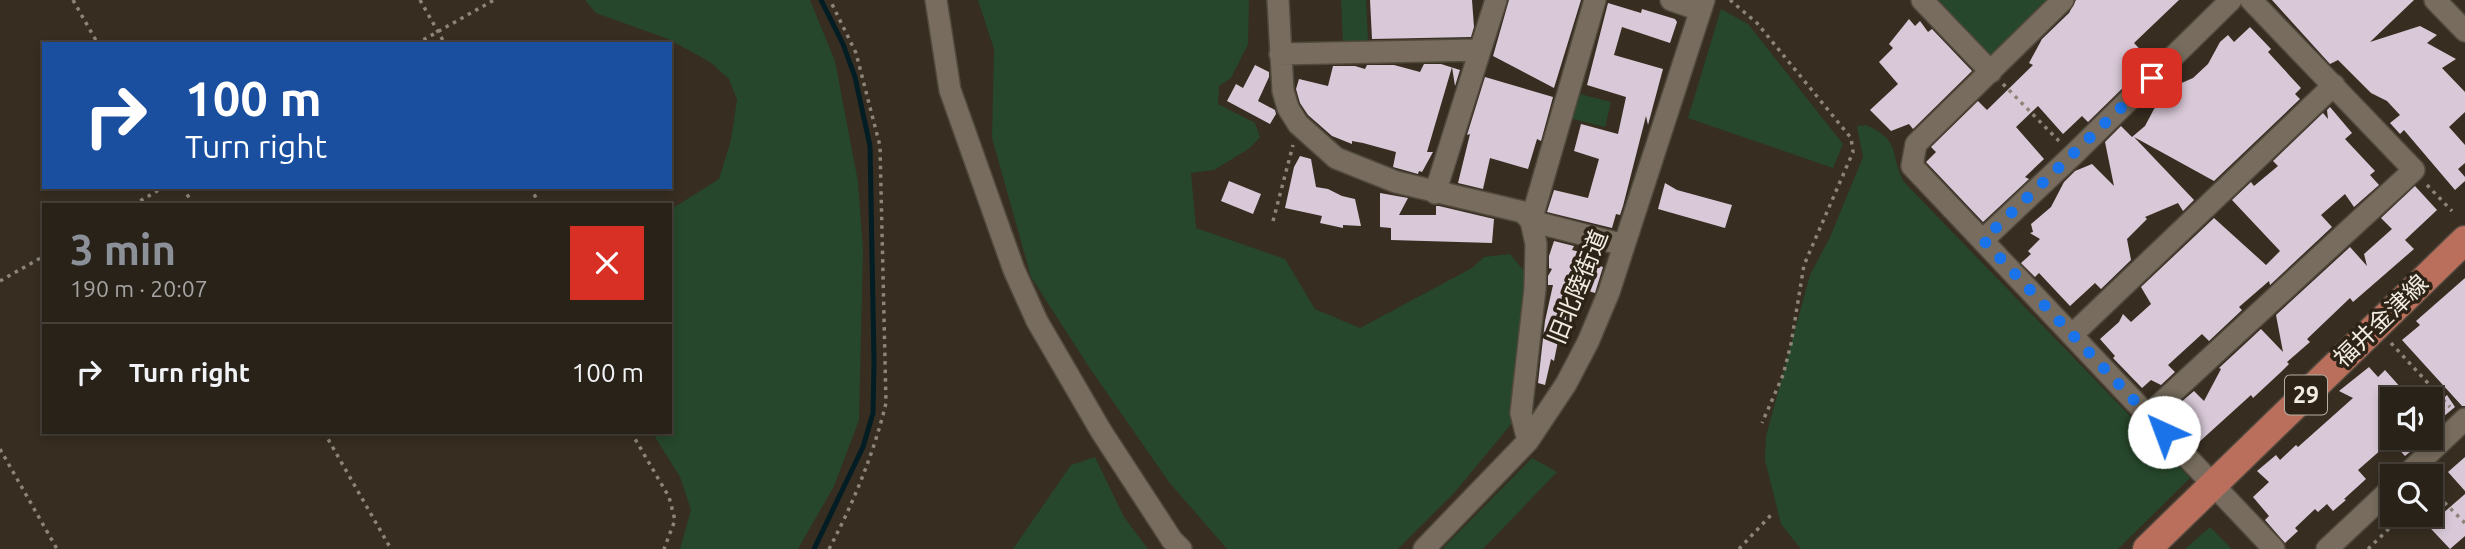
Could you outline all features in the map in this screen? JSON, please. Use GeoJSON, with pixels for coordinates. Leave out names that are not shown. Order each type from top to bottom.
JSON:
{"type":"FeatureCollection","features":[{"type":"Feature","properties":{"kind":"main road","name":"福井金津線"},"geometry":{"type":"LineString","coordinates":[[2147,549],[2465,240]]}},
{"type":"Feature","properties":{"kind":"street"},"geometry":{"type":"LineString","coordinates":[[936,0],[950,90],[1014,271],[1037,321],[1101,431],[1172,540],[1181,549]]}},
{"type":"Feature","properties":{"kind":"street"},"geometry":{"type":"LineString","coordinates":[[1279,0],[1280,54],[1283,90],[1288,108],[1298,124],[1336,158],[1395,182],[1523,212],[1531,221],[1624,246]]}},
{"type":"Feature","properties":{"kind":"street"},"geometry":{"type":"LineString","coordinates":[[1435,193],[1496,0]]}},
{"type":"Feature","properties":{"kind":"street"},"geometry":{"type":"LineString","coordinates":[[1528,441],[1521,414],[1535,289],[1536,244],[1531,221],[1595,0]]}},
{"type":"Feature","properties":{"kind":"street"},"geometry":{"type":"LineString","coordinates":[[1671,0],[1702,5]]}},
{"type":"Feature","properties":{"kind":"street"},"geometry":{"type":"LineString","coordinates":[[1923,0],[1991,72]]}},
{"type":"Feature","properties":{"kind":"street"},"geometry":{"type":"LineString","coordinates":[[2063,0],[1916,144],[1912,166],[2274,549]]}},
{"type":"Feature","properties":{"kind":"street"},"geometry":{"type":"LineString","coordinates":[[1983,240],[2231,0]]}},
{"type":"Feature","properties":{"kind":"street"},"geometry":{"type":"LineString","coordinates":[[2148,415],[2414,170],[2251,0]]}},
{"type":"Feature","properties":{"kind":"street"},"geometry":{"type":"LineString","coordinates":[[2435,0],[2465,31]]}},
{"type":"Feature","properties":{"kind":"street","name":"旧北陸街道"},"geometry":{"type":"LineString","coordinates":[[1424,549],[1528,441],[1566,384],[1588,342],[1624,246],[1702,5]]}},
{"type":"Feature","properties":{"kind":"street"},"geometry":{"type":"LineString","coordinates":[[1280,54],[1478,50]]}},
{"type":"Feature","properties":{"kind":"street"},"geometry":{"type":"LineString","coordinates":[[2072,335],[2334,85]]}},
{"type":"Feature","properties":{"kind":"street"},"geometry":{"type":"LineString","coordinates":[[2418,464],[2465,421]]}},
{"type":"Feature","properties":{"kind":"street"},"geometry":{"type":"LineString","coordinates":[[2327,549],[2380,499]]}},
{"type":"Feature","properties":{"kind":"path"},"geometry":{"type":"LineString","coordinates":[[73,0],[97,42]]}},
{"type":"Feature","properties":{"kind":"path"},"geometry":{"type":"LineString","coordinates":[[420,0],[444,42]]}},
{"type":"Feature","properties":{"kind":"path"},"geometry":{"type":"LineString","coordinates":[[419,42],[494,0]]}},
{"type":"Feature","properties":{"kind":"path"},"geometry":{"type":"LineString","coordinates":[[829,549],[839,531],[879,432],[886,404],[880,146],[856,53],[830,0]]}},
{"type":"Feature","properties":{"kind":"path"},"geometry":{"type":"LineString","coordinates":[[1730,0],[1757,23],[1852,138],[1853,152],[1804,265],[1783,375],[1762,423]]}},
{"type":"Feature","properties":{"kind":"path"},"geometry":{"type":"LineString","coordinates":[[1991,72],[2073,155]]}},
{"type":"Feature","properties":{"kind":"path"},"geometry":{"type":"LineString","coordinates":[[1273,221],[1298,124]]}},
{"type":"Feature","properties":{"kind":"path"},"geometry":{"type":"LineString","coordinates":[[2414,170],[2452,211]]}},
{"type":"Feature","properties":{"kind":"path"},"geometry":{"type":"LineString","coordinates":[[136,203],[161,189]]}},
{"type":"Feature","properties":{"kind":"path"},"geometry":{"type":"LineString","coordinates":[[0,281],[42,257]]}},
{"type":"Feature","properties":{"kind":"path"},"geometry":{"type":"LineString","coordinates":[[2376,326],[2465,421]]}},
{"type":"Feature","properties":{"kind":"path"},"geometry":{"type":"LineString","coordinates":[[325,434],[391,549]]}},
{"type":"Feature","properties":{"kind":"path"},"geometry":{"type":"LineString","coordinates":[[632,434],[669,497],[675,520],[664,549]]}},
{"type":"Feature","properties":{"kind":"path"},"geometry":{"type":"LineString","coordinates":[[0,449],[57,549]]}},
{"type":"Feature","properties":{"kind":"path"},"geometry":{"type":"LineString","coordinates":[[2443,501],[2465,523]]}},
{"type":"Feature","properties":{"kind":"path"},"geometry":{"type":"LineString","coordinates":[[1740,549],[1771,515]]}},
{"type":"Feature","properties":{"kind":"path"},"geometry":{"type":"LineString","coordinates":[[2368,549],[2391,527]]}},
{"type":"Feature","properties":{"kind":"green space"},"geometry":{"type":"Polygon","coordinates":[[[585,0],[810,0],[835,61],[858,182],[863,249],[859,420],[834,486],[798,549],[680,549],[691,510],[680,477],[653,434],[672,434],[672,209],[719,179],[731,140],[737,100],[729,79],[710,62],[668,39],[596,13],[585,0]]]}},
{"type":"Feature","properties":{"kind":"green space"},"geometry":{"type":"Polygon","coordinates":[[[978,0],[1249,0],[1248,44],[1231,78],[1219,86],[1218,104],[1255,123],[1260,137],[1250,148],[1214,170],[1191,173],[1196,228],[1285,259],[1315,309],[1360,328],[1472,268],[1484,257],[1510,254],[1525,272],[1520,382],[1512,423],[1455,492],[1398,549],[1227,549],[1169,482],[1089,367],[1031,277],[992,138],[994,49],[978,0]]]}},
{"type":"Feature","properties":{"kind":"green space"},"geometry":{"type":"Polygon","coordinates":[[[1341,0],[1366,0],[1368,40],[1343,42],[1341,0]]]}},
{"type":"Feature","properties":{"kind":"green space"},"geometry":{"type":"Polygon","coordinates":[[[1935,0],[2054,0],[1993,59],[1935,0]]]}},
{"type":"Feature","properties":{"kind":"green space"},"geometry":{"type":"Polygon","coordinates":[[[1721,9],[1748,24],[1843,144],[1833,168],[1688,118],[1721,9]]]}},
{"type":"Feature","properties":{"kind":"green space"},"geometry":{"type":"Polygon","coordinates":[[[1576,93],[1611,102],[1605,127],[1569,118],[1576,93]]]}},
{"type":"Feature","properties":{"kind":"green space"},"geometry":{"type":"Polygon","coordinates":[[[1866,125],[1890,142],[1904,182],[2190,478],[2118,549],[1801,549],[1781,524],[1765,460],[1766,436],[1810,275],[1830,237],[1863,157],[1857,126],[1866,125]]]}},
{"type":"Feature","properties":{"kind":"green space"},"geometry":{"type":"Polygon","coordinates":[[[1095,457],[1124,517],[1148,549],[1013,549],[1071,465],[1095,457]]]}},
{"type":"Feature","properties":{"kind":"green space"},"geometry":{"type":"Polygon","coordinates":[[[1532,458],[1557,472],[1483,549],[1442,549],[1532,458]]]}},
{"type":"Feature","properties":{"kind":"green space"},"geometry":{"type":"Polygon","coordinates":[[[2210,527],[2232,549],[2185,549],[2210,527]]]}},
{"type":"Feature","properties":{"kind":"building"},"geometry":{"type":"Polygon","coordinates":[[[1370,0],[1472,0],[1474,27],[1471,37],[1372,39],[1370,0]]]}},
{"type":"Feature","properties":{"kind":"building"},"geometry":{"type":"Polygon","coordinates":[[[1509,0],[1581,0],[1554,88],[1493,56],[1509,0]]]}},
{"type":"Feature","properties":{"kind":"building"},"geometry":{"type":"Polygon","coordinates":[[[2076,0],[2179,0],[2134,43],[2149,59],[2088,122],[2082,116],[2063,134],[2038,106],[2016,127],[2044,159],[2025,177],[2029,179],[1983,222],[1926,162],[1936,152],[1931,147],[1978,101],[1987,110],[2033,65],[2029,63],[2042,39],[2069,13],[2076,0]]]}},
{"type":"Feature","properties":{"kind":"building"},"geometry":{"type":"Polygon","coordinates":[[[2272,0],[2414,0],[2370,42],[2420,26],[2437,35],[2427,43],[2456,59],[2442,68],[2465,92],[2465,112],[2449,127],[2465,145],[2465,163],[2458,169],[2465,181],[2455,190],[2404,130],[2400,134],[2390,123],[2400,115],[2387,101],[2371,93],[2338,60],[2330,64],[2272,0]]]}},
{"type":"Feature","properties":{"kind":"building"},"geometry":{"type":"Polygon","coordinates":[[[1608,3],[1641,13],[1642,9],[1675,19],[1677,22],[1670,43],[1622,27],[1614,55],[1663,69],[1648,125],[1646,116],[1623,206],[1620,215],[1616,214],[1612,228],[1547,212],[1554,190],[1588,198],[1599,159],[1574,151],[1581,124],[1618,134],[1626,97],[1587,85],[1608,3]]]}},
{"type":"Feature","properties":{"kind":"building"},"geometry":{"type":"Polygon","coordinates":[[[1909,19],[1915,26],[1920,21],[1928,32],[1932,29],[1972,71],[1913,129],[1909,124],[1891,131],[1870,110],[1898,84],[1879,62],[1893,48],[1889,44],[1909,19]]]}},
{"type":"Feature","properties":{"kind":"building"},"geometry":{"type":"Polygon","coordinates":[[[2250,27],[2271,49],[2268,52],[2301,88],[2295,94],[2300,99],[2214,181],[2134,137],[2194,200],[2183,211],[2178,203],[2145,217],[2147,219],[2127,239],[2131,260],[2101,289],[2095,283],[2070,306],[2039,273],[2035,277],[2021,263],[2031,254],[2028,251],[2040,239],[2030,233],[2033,232],[2031,224],[2051,207],[2064,182],[2075,171],[2092,164],[2114,186],[2105,142],[2121,126],[2132,137],[2145,126],[2154,109],[2163,101],[2160,100],[2177,85],[2193,78],[2208,64],[2220,42],[2228,35],[2234,42],[2250,27]]]}},
{"type":"Feature","properties":{"kind":"building"},"geometry":{"type":"Polygon","coordinates":[[[1424,64],[1452,67],[1427,152],[1433,152],[1422,172],[1419,171],[1418,174],[1393,167],[1396,152],[1352,141],[1352,144],[1332,136],[1308,115],[1300,103],[1296,89],[1299,79],[1328,86],[1333,66],[1365,69],[1367,65],[1394,65],[1420,72],[1424,64]]]}},
{"type":"Feature","properties":{"kind":"building"},"geometry":{"type":"Polygon","coordinates":[[[1255,65],[1269,72],[1258,101],[1275,110],[1276,114],[1270,124],[1227,101],[1236,84],[1243,88],[1255,65]]]}},
{"type":"Feature","properties":{"kind":"building"},"geometry":{"type":"Polygon","coordinates":[[[1452,67],[1460,70],[1455,86],[1452,67]]]}},
{"type":"Feature","properties":{"kind":"building"},"geometry":{"type":"Polygon","coordinates":[[[1485,77],[1553,97],[1541,141],[1537,139],[1528,169],[1490,158],[1483,189],[1458,183],[1470,134],[1467,135],[1485,77]]]}},
{"type":"Feature","properties":{"kind":"building"},"geometry":{"type":"Polygon","coordinates":[[[2330,107],[2352,133],[2345,139],[2375,171],[2370,175],[2379,185],[2354,207],[2345,194],[2321,215],[2332,227],[2270,285],[2269,281],[2239,307],[2242,310],[2209,341],[2202,334],[2168,365],[2175,372],[2161,385],[2151,380],[2142,388],[2113,358],[2115,356],[2100,339],[2119,322],[2123,314],[2131,322],[2151,304],[2141,287],[2214,218],[2266,265],[2280,251],[2232,200],[2251,182],[2254,186],[2278,166],[2273,161],[2323,113],[2328,119],[2327,110],[2330,107]]]}},
{"type":"Feature","properties":{"kind":"building"},"geometry":{"type":"Polygon","coordinates":[[[1300,156],[1311,159],[1316,187],[1355,199],[1361,226],[1343,225],[1343,228],[1320,223],[1322,216],[1285,208],[1294,167],[1300,156]]]}},
{"type":"Feature","properties":{"kind":"building"},"geometry":{"type":"Polygon","coordinates":[[[1229,181],[1261,194],[1253,214],[1221,201],[1229,181]]]}},
{"type":"Feature","properties":{"kind":"building"},"geometry":{"type":"Polygon","coordinates":[[[1665,183],[1677,190],[1732,205],[1725,228],[1658,209],[1665,183]]]}},
{"type":"Feature","properties":{"kind":"building"},"geometry":{"type":"Polygon","coordinates":[[[2415,186],[2437,210],[2405,240],[2414,249],[2353,302],[2350,298],[2307,339],[2310,342],[2287,362],[2289,364],[2281,372],[2198,443],[2175,419],[2186,409],[2180,403],[2194,391],[2204,401],[2221,369],[2219,368],[2261,329],[2283,352],[2276,315],[2350,247],[2367,266],[2364,254],[2392,229],[2381,218],[2415,186]]]}},
{"type":"Feature","properties":{"kind":"building"},"geometry":{"type":"Polygon","coordinates":[[[1380,193],[1408,198],[1399,215],[1436,215],[1436,206],[1439,206],[1494,219],[1492,243],[1391,240],[1391,228],[1380,227],[1380,193]]]}},
{"type":"Feature","properties":{"kind":"building"},"geometry":{"type":"Polygon","coordinates":[[[1554,241],[1574,246],[1572,250],[1596,256],[1594,264],[1603,267],[1595,293],[1572,286],[1566,322],[1562,321],[1554,361],[1551,359],[1545,385],[1538,383],[1545,321],[1553,285],[1548,285],[1548,276],[1552,269],[1549,268],[1549,256],[1554,241]]]}},
{"type":"Feature","properties":{"kind":"building"},"geometry":{"type":"Polygon","coordinates":[[[2465,278],[2465,406],[2462,406],[2402,340],[2420,325],[2416,321],[2465,278]]]}},
{"type":"Feature","properties":{"kind":"building"},"geometry":{"type":"Polygon","coordinates":[[[2369,367],[2378,377],[2385,370],[2400,387],[2380,387],[2381,450],[2358,470],[2366,479],[2333,511],[2327,504],[2318,512],[2315,509],[2295,528],[2298,531],[2285,543],[2265,520],[2269,516],[2253,497],[2269,482],[2257,471],[2276,455],[2280,460],[2296,445],[2298,447],[2353,398],[2339,391],[2369,367]]]}},
{"type":"Feature","properties":{"kind":"building"},"geometry":{"type":"Polygon","coordinates":[[[2447,395],[2455,407],[2443,417],[2443,399],[2447,395]]]}},
{"type":"Feature","properties":{"kind":"building"},"geometry":{"type":"Polygon","coordinates":[[[2399,450],[2412,450],[2405,456],[2399,450]]]}},
{"type":"Feature","properties":{"kind":"building"},"geometry":{"type":"Polygon","coordinates":[[[2465,457],[2465,491],[2448,472],[2465,457]]]}},
{"type":"Feature","properties":{"kind":"building"},"geometry":{"type":"Polygon","coordinates":[[[2465,494],[2465,536],[2450,549],[2429,527],[2443,527],[2443,513],[2465,494]]]}},
{"type":"Feature","properties":{"kind":"waterway"},"geometry":{"type":"LineString","coordinates":[[814,549],[863,447],[873,413],[874,362],[870,146],[855,77],[843,44],[821,0]]}},
{"type":"Feature","properties":{"kind":"route"},"geometry":{"type":"LineString","coordinates":[[2152,78],[1983,240],[2164,432]]}}]}
